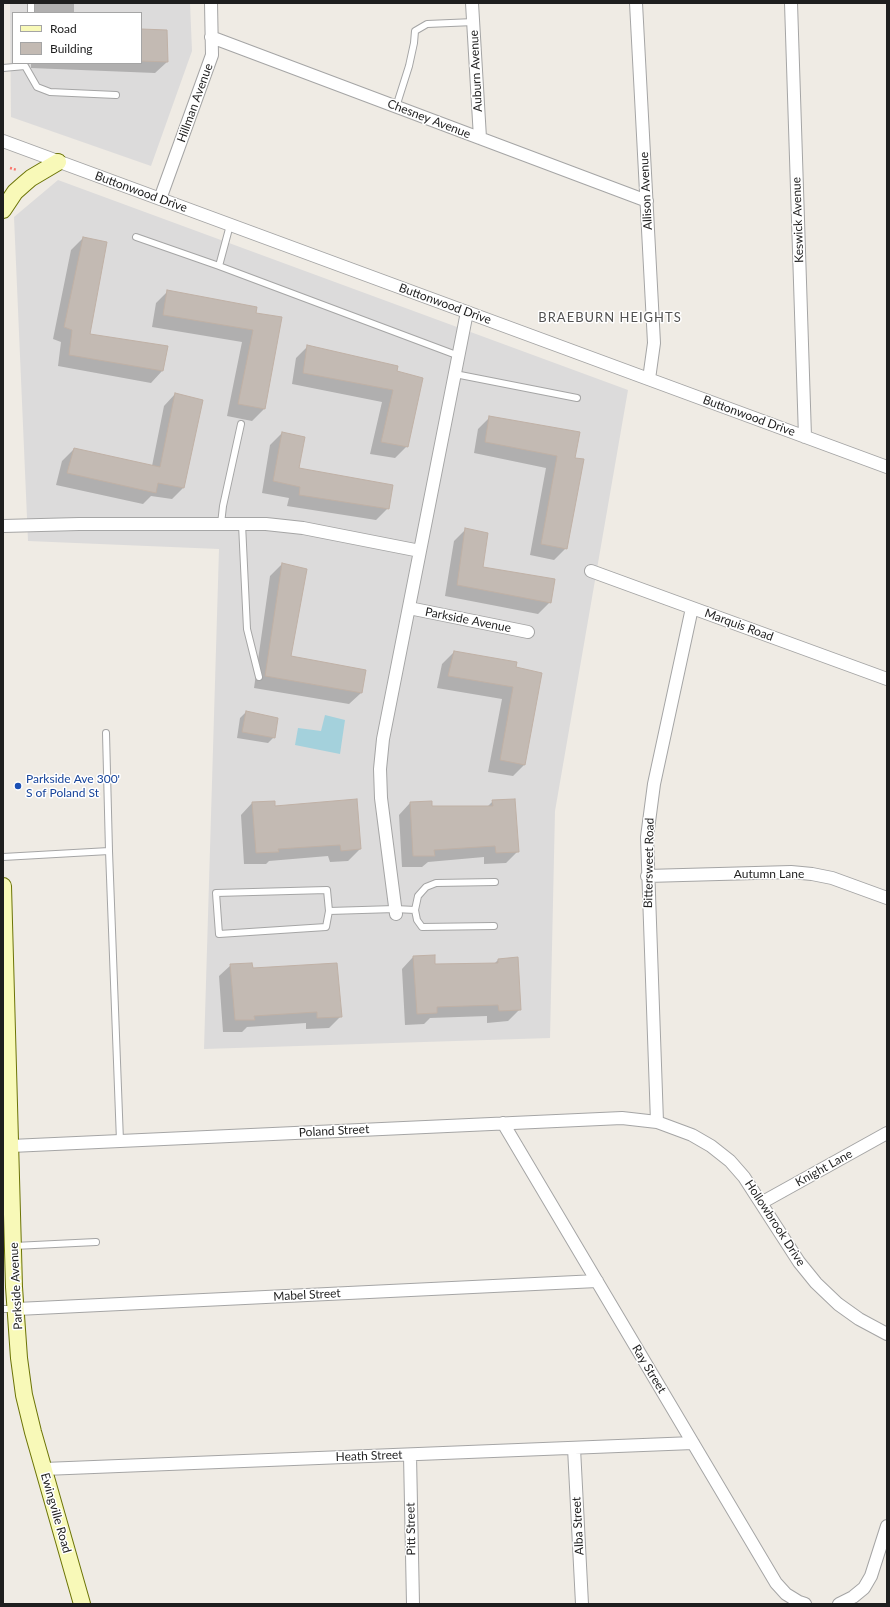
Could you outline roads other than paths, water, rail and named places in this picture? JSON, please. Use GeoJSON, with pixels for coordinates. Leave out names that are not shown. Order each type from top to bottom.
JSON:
{"type":"FeatureCollection","features":[{"type":"Feature","properties":{"kind":"main road"},"geometry":{"type":"LineString","coordinates":[[3,210],[15,192],[24,184],[31,178],[58,162]]}},
{"type":"Feature","properties":{"kind":"main road","name":"Parkside Avenue"},"geometry":{"type":"LineString","coordinates":[[3,886],[6,1094],[10,1146],[14,1246],[14,1287],[10,1309],[24,1395],[30,1421]]}},
{"type":"Feature","properties":{"kind":"main road"},"geometry":{"type":"LineString","coordinates":[[3,1266],[14,1287]]}},
{"type":"Feature","properties":{"kind":"main road","name":"Ewingville Road"},"geometry":{"type":"LineString","coordinates":[[30,1421],[82,1604]]}},
{"type":"Feature","properties":{"kind":"street","name":"Hillman Avenue"},"geometry":{"type":"LineString","coordinates":[[160,199],[212,56],[210,3]]}},
{"type":"Feature","properties":{"kind":"street","name":"Auburn Avenue"},"geometry":{"type":"LineString","coordinates":[[472,3],[480,138]]}},
{"type":"Feature","properties":{"kind":"street","name":"Allison Avenue"},"geometry":{"type":"LineString","coordinates":[[636,3],[654,343],[649,379]]}},
{"type":"Feature","properties":{"kind":"street","name":"Keswick Avenue"},"geometry":{"type":"LineString","coordinates":[[791,3],[805,437]]}},
{"type":"Feature","properties":{"kind":"street","name":"Chesney Avenue"},"geometry":{"type":"LineString","coordinates":[[212,37],[647,201]]}},
{"type":"Feature","properties":{"kind":"street","name":"Buttonwood Drive"},"geometry":{"type":"LineString","coordinates":[[3,141],[887,467]]}},
{"type":"Feature","properties":{"kind":"street"},"geometry":{"type":"LineString","coordinates":[[395,912],[381,798],[380,769],[383,739],[467,312]]}},
{"type":"Feature","properties":{"kind":"street"},"geometry":{"type":"LineString","coordinates":[[3,526],[266,524],[303,528],[420,551]]}},
{"type":"Feature","properties":{"kind":"street","name":"Marquis Road"},"geometry":{"type":"LineString","coordinates":[[591,570],[887,679]]}},
{"type":"Feature","properties":{"kind":"street","name":"Parkside Avenue"},"geometry":{"type":"LineString","coordinates":[[409,608],[528,632]]}},
{"type":"Feature","properties":{"kind":"street","name":"Bittersweet Road"},"geometry":{"type":"LineString","coordinates":[[657,1122],[647,876],[647,837],[651,803],[692,608]]}},
{"type":"Feature","properties":{"kind":"street","name":"Autumn Lane"},"geometry":{"type":"LineString","coordinates":[[647,876],[791,872],[832,878],[887,898]]}},
{"type":"Feature","properties":{"kind":"street","name":"Poland Street"},"geometry":{"type":"LineString","coordinates":[[10,1146],[622,1118],[657,1122]]}},
{"type":"Feature","properties":{"kind":"street","name":"Hollowbrook Drive"},"geometry":{"type":"LineString","coordinates":[[657,1122],[692,1135],[711,1146],[730,1161],[744,1177],[799,1262],[816,1283],[838,1304],[859,1319],[887,1334]]}},
{"type":"Feature","properties":{"kind":"street","name":"Ray Street"},"geometry":{"type":"LineString","coordinates":[[503,1123],[776,1583],[786,1594],[805,1604]]}},
{"type":"Feature","properties":{"kind":"street","name":"Knight Lane"},"geometry":{"type":"LineString","coordinates":[[761,1203],[887,1133]]}},
{"type":"Feature","properties":{"kind":"street","name":"Mabel Street"},"geometry":{"type":"LineString","coordinates":[[10,1309],[597,1281]]}},
{"type":"Feature","properties":{"kind":"street","name":"Heath Street"},"geometry":{"type":"LineString","coordinates":[[44,1469],[693,1444]]}},
{"type":"Feature","properties":{"kind":"street","name":"Alba Street"},"geometry":{"type":"LineString","coordinates":[[574,1448],[582,1604]]}},
{"type":"Feature","properties":{"kind":"street","name":"Pitt Street"},"geometry":{"type":"LineString","coordinates":[[410,1455],[413,1604]]}},
{"type":"Feature","properties":{"kind":"street"},"geometry":{"type":"LineString","coordinates":[[839,1604],[853,1597],[864,1588],[871,1576],[887,1526]]}},
{"type":"Feature","properties":{"kind":"lane"},"geometry":{"type":"LineString","coordinates":[[396,107],[409,66],[414,43],[414,31],[427,24],[474,22]]}},
{"type":"Feature","properties":{"kind":"lane"},"geometry":{"type":"LineString","coordinates":[[3,68],[25,65],[37,87],[50,92],[116,95]]}},
{"type":"Feature","properties":{"kind":"lane"},"geometry":{"type":"LineString","coordinates":[[219,266],[230,225]]}},
{"type":"Feature","properties":{"kind":"lane"},"geometry":{"type":"LineString","coordinates":[[136,237],[219,266],[458,356]]}},
{"type":"Feature","properties":{"kind":"lane"},"geometry":{"type":"LineString","coordinates":[[455,374],[577,398]]}},
{"type":"Feature","properties":{"kind":"lane"},"geometry":{"type":"LineString","coordinates":[[221,524],[223,506],[241,424]]}},
{"type":"Feature","properties":{"kind":"lane"},"geometry":{"type":"LineString","coordinates":[[242,524],[247,629],[259,677]]}},
{"type":"Feature","properties":{"kind":"lane"},"geometry":{"type":"LineString","coordinates":[[106,733],[120,1141]]}},
{"type":"Feature","properties":{"kind":"lane"},"geometry":{"type":"LineString","coordinates":[[3,857],[109,850]]}},
{"type":"Feature","properties":{"kind":"lane"},"geometry":{"type":"LineString","coordinates":[[494,926],[422,927],[417,920],[415,910],[418,896],[426,887],[436,883],[495,882]]}},
{"type":"Feature","properties":{"kind":"lane"},"geometry":{"type":"LineString","coordinates":[[327,890],[329,911],[326,927],[219,934],[216,893],[327,890]]}},
{"type":"Feature","properties":{"kind":"lane"},"geometry":{"type":"LineString","coordinates":[[329,911],[395,912],[415,910]]}},
{"type":"Feature","properties":{"kind":"lane"},"geometry":{"type":"LineString","coordinates":[[14,1246],[96,1242]]}},
{"type":"Feature","properties":{"kind":"water"},"geometry":{"type":"Polygon","coordinates":[[[325,715],[345,720],[340,754],[295,745],[298,728],[321,731],[325,715]]]}},
{"type":"Feature","properties":{"kind":"place","name":"Parkside Ave 300' S of Poland St"},"geometry":{"type":"Point","coordinates":[18,786]}},
{"type":"Feature","properties":{"kind":"district","name":"BRAEBURN HEIGHTS"},"geometry":{"type":"Point","coordinates":[610,318]}}]}
